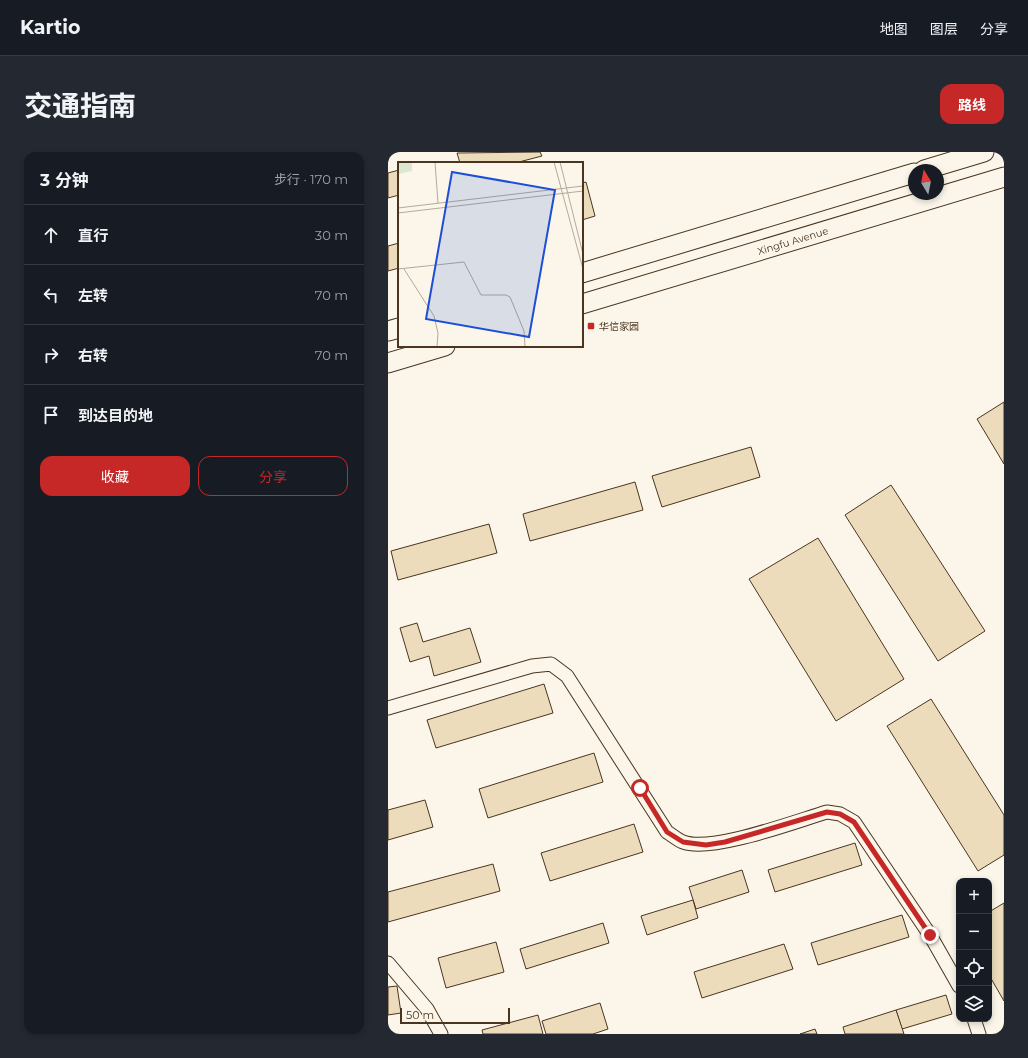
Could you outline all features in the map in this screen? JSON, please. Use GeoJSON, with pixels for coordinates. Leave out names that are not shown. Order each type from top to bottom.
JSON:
{"type":"FeatureCollection","features":[{"type":"Feature","properties":{"kind":"main road"},"geometry":{"type":"LineString","coordinates":[[944,164],[984,152]]}},
{"type":"Feature","properties":{"kind":"main road"},"geometry":{"type":"LineString","coordinates":[[583,273],[908,175]]}},
{"type":"Feature","properties":{"kind":"main road","name":"Xingfu Avenue"},"geometry":{"type":"LineString","coordinates":[[583,304],[1004,177]]}},
{"type":"Feature","properties":{"kind":"main road"},"geometry":{"type":"LineString","coordinates":[[388,331],[398,328]]}},
{"type":"Feature","properties":{"kind":"main road"},"geometry":{"type":"LineString","coordinates":[[388,363],[442,347]]}},
{"type":"Feature","properties":{"kind":"street"},"geometry":{"type":"LineString","coordinates":[[388,708],[532,666],[551,664],[566,676],[667,832],[683,842],[706,845],[725,842],[827,812],[840,814],[854,822],[930,935],[956,981]]}},
{"type":"Feature","properties":{"kind":"street"},"geometry":{"type":"LineString","coordinates":[[388,963],[427,1009],[441,1034]]}},
{"type":"Feature","properties":{"kind":"street"},"geometry":{"type":"LineString","coordinates":[[975,1022],[979,1034]]}},
{"type":"Feature","properties":{"kind":"building"},"geometry":{"type":"Polygon","coordinates":[[[540,152],[542,156],[519,162],[460,162],[457,153],[540,152]]]}},
{"type":"Feature","properties":{"kind":"building"},"geometry":{"type":"Polygon","coordinates":[[[398,170],[398,195],[388,198],[388,173],[398,170]]]}},
{"type":"Feature","properties":{"kind":"building"},"geometry":{"type":"Polygon","coordinates":[[[586,182],[595,216],[583,220],[583,183],[586,182]]]}},
{"type":"Feature","properties":{"kind":"building"},"geometry":{"type":"Polygon","coordinates":[[[398,243],[398,268],[388,271],[388,246],[398,243]]]}},
{"type":"Feature","properties":{"kind":"building"},"geometry":{"type":"Polygon","coordinates":[[[1004,402],[1004,464],[977,419],[1004,402]]]}},
{"type":"Feature","properties":{"kind":"building"},"geometry":{"type":"Polygon","coordinates":[[[751,447],[760,477],[662,507],[652,476],[751,447]]]}},
{"type":"Feature","properties":{"kind":"building"},"geometry":{"type":"Polygon","coordinates":[[[635,482],[643,510],[530,541],[523,514],[635,482]]]}},
{"type":"Feature","properties":{"kind":"building"},"geometry":{"type":"Polygon","coordinates":[[[891,485],[985,631],[938,661],[845,515],[891,485]]]}},
{"type":"Feature","properties":{"kind":"building"},"geometry":{"type":"Polygon","coordinates":[[[489,524],[497,553],[398,580],[391,551],[489,524]]]}},
{"type":"Feature","properties":{"kind":"building"},"geometry":{"type":"Polygon","coordinates":[[[818,538],[904,679],[836,721],[749,579],[818,538]]]}},
{"type":"Feature","properties":{"kind":"building"},"geometry":{"type":"Polygon","coordinates":[[[417,623],[423,642],[470,628],[481,662],[434,676],[429,656],[410,662],[400,628],[417,623]]]}},
{"type":"Feature","properties":{"kind":"building"},"geometry":{"type":"Polygon","coordinates":[[[544,684],[553,713],[436,748],[427,720],[544,684]]]}},
{"type":"Feature","properties":{"kind":"building"},"geometry":{"type":"Polygon","coordinates":[[[931,699],[1004,815],[1004,855],[978,871],[887,726],[931,699]]]}},
{"type":"Feature","properties":{"kind":"building"},"geometry":{"type":"Polygon","coordinates":[[[594,753],[603,782],[488,818],[479,789],[594,753]]]}},
{"type":"Feature","properties":{"kind":"building"},"geometry":{"type":"Polygon","coordinates":[[[425,800],[433,827],[388,840],[388,810],[425,800]]]}},
{"type":"Feature","properties":{"kind":"building"},"geometry":{"type":"Polygon","coordinates":[[[634,824],[643,852],[550,881],[541,853],[634,824]]]}},
{"type":"Feature","properties":{"kind":"building"},"geometry":{"type":"Polygon","coordinates":[[[855,843],[862,865],[775,892],[768,870],[855,843]]]}},
{"type":"Feature","properties":{"kind":"building"},"geometry":{"type":"Polygon","coordinates":[[[493,864],[500,891],[388,922],[388,892],[493,864]]]}},
{"type":"Feature","properties":{"kind":"building"},"geometry":{"type":"Polygon","coordinates":[[[742,870],[749,892],[696,909],[689,887],[742,870]]]}},
{"type":"Feature","properties":{"kind":"building"},"geometry":{"type":"Polygon","coordinates":[[[693,900],[698,918],[647,935],[641,916],[693,900]]]}},
{"type":"Feature","properties":{"kind":"building"},"geometry":{"type":"Polygon","coordinates":[[[1004,903],[1004,1001],[992,980],[992,910],[1004,903]]]}},
{"type":"Feature","properties":{"kind":"building"},"geometry":{"type":"Polygon","coordinates":[[[902,915],[909,937],[818,965],[811,943],[902,915]]]}},
{"type":"Feature","properties":{"kind":"building"},"geometry":{"type":"Polygon","coordinates":[[[603,923],[609,943],[526,969],[520,949],[603,923]]]}},
{"type":"Feature","properties":{"kind":"building"},"geometry":{"type":"Polygon","coordinates":[[[496,942],[504,972],[446,988],[438,958],[496,942]]]}},
{"type":"Feature","properties":{"kind":"building"},"geometry":{"type":"Polygon","coordinates":[[[784,944],[793,969],[702,998],[694,972],[784,944]]]}},
{"type":"Feature","properties":{"kind":"building"},"geometry":{"type":"Polygon","coordinates":[[[397,986],[401,1013],[388,1015],[388,987],[397,986]]]}},
{"type":"Feature","properties":{"kind":"building"},"geometry":{"type":"Polygon","coordinates":[[[946,995],[952,1014],[902,1029],[896,1010],[946,995]]]}},
{"type":"Feature","properties":{"kind":"building"},"geometry":{"type":"Polygon","coordinates":[[[600,1003],[608,1029],[593,1034],[546,1034],[542,1021],[600,1003]]]}},
{"type":"Feature","properties":{"kind":"building"},"geometry":{"type":"Polygon","coordinates":[[[896,1010],[904,1034],[845,1034],[843,1027],[896,1010]]]}},
{"type":"Feature","properties":{"kind":"building"},"geometry":{"type":"Polygon","coordinates":[[[538,1015],[543,1034],[483,1034],[482,1030],[538,1015]]]}},
{"type":"Feature","properties":{"kind":"building"},"geometry":{"type":"Polygon","coordinates":[[[815,1029],[817,1034],[800,1034],[815,1029]]]}},
{"type":"Feature","properties":{"kind":"place","name":"华信家园"},"geometry":{"type":"Point","coordinates":[591,326]}},
{"type":"Feature","properties":{"kind":"route"},"geometry":{"type":"LineString","coordinates":[[640,788],[667,832],[683,842],[706,845],[725,842],[827,812],[840,814],[854,822],[930,935]]}}]}
